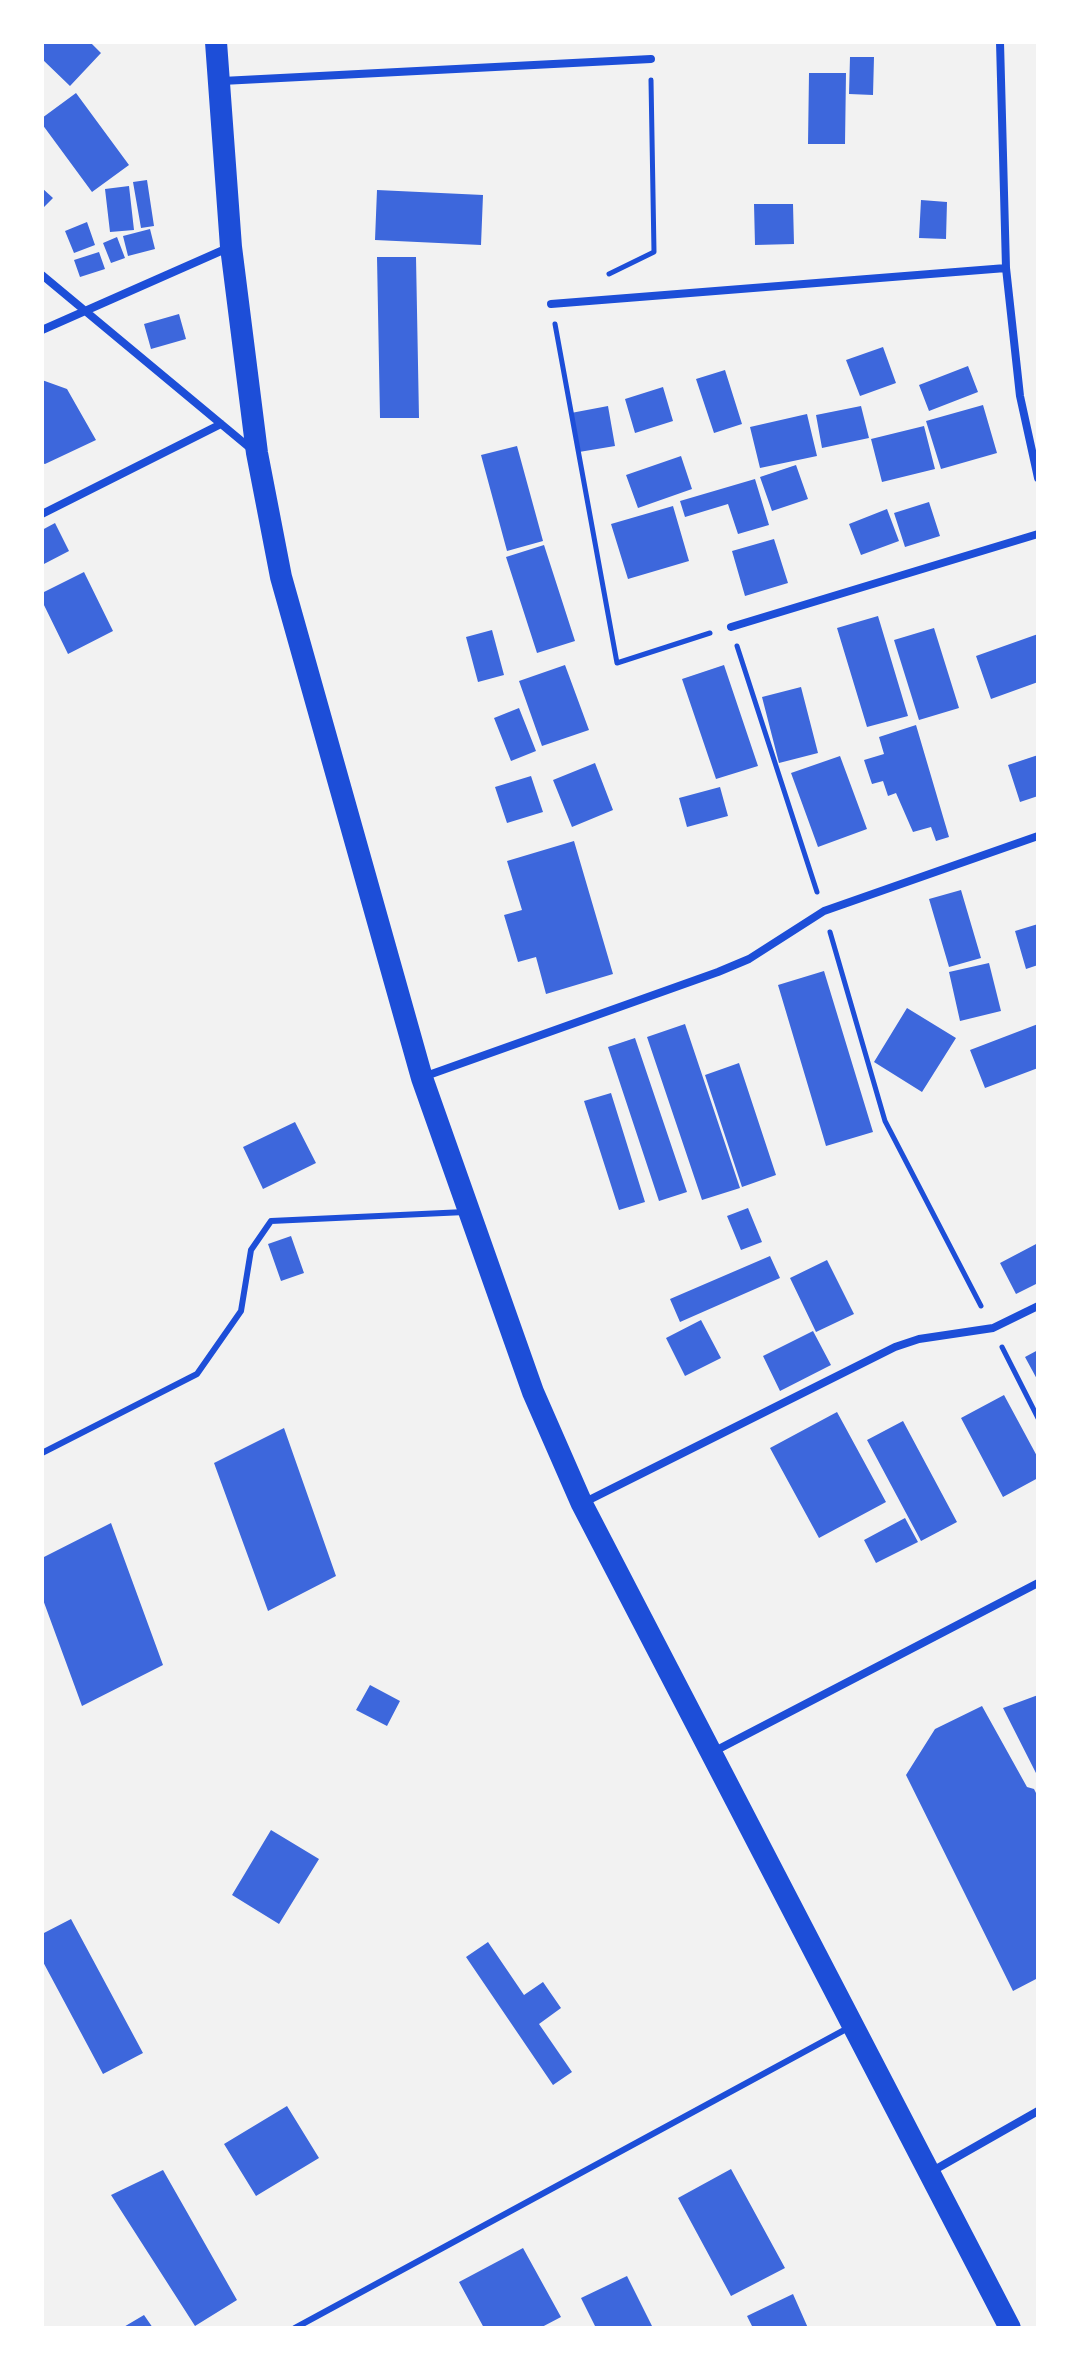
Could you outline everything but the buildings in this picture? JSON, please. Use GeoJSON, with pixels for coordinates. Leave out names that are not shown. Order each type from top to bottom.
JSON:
{"type":"FeatureCollection","features":[{"type":"Feature","properties":{"kind":"highway"},"geometry":{"type":"LineString","coordinates":[[216,42],[231,247],[257,453],[281,577],[422,1078],[533,1392],[582,1504],[1010,2328]]}},
{"type":"Feature","properties":{"kind":"street"},"geometry":{"type":"LineString","coordinates":[[1000,42],[1006,268],[1020,396],[1038,478]]}},
{"type":"Feature","properties":{"kind":"street"},"geometry":{"type":"LineString","coordinates":[[217,82],[651,59]]}},
{"type":"Feature","properties":{"kind":"street"},"geometry":{"type":"LineString","coordinates":[[42,330],[82,309],[231,247]]}},
{"type":"Feature","properties":{"kind":"street"},"geometry":{"type":"LineString","coordinates":[[551,304],[1006,268]]}},
{"type":"Feature","properties":{"kind":"street"},"geometry":{"type":"LineString","coordinates":[[42,275],[257,453]]}},
{"type":"Feature","properties":{"kind":"street"},"geometry":{"type":"LineString","coordinates":[[42,514],[221,424]]}},
{"type":"Feature","properties":{"kind":"street"},"geometry":{"type":"LineString","coordinates":[[731,627],[1038,534]]}},
{"type":"Feature","properties":{"kind":"street"},"geometry":{"type":"LineString","coordinates":[[422,1078],[749,959],[824,911],[1038,836]]}},
{"type":"Feature","properties":{"kind":"street"},"geometry":{"type":"LineString","coordinates":[[582,1504],[895,1347],[919,1339],[993,1328],[1038,1306]]}},
{"type":"Feature","properties":{"kind":"street"},"geometry":{"type":"LineString","coordinates":[[711,1753],[1038,1583]]}},
{"type":"Feature","properties":{"kind":"street"},"geometry":{"type":"LineString","coordinates":[[929,2173],[1038,2111]]}},
{"type":"Feature","properties":{"kind":"lane"},"geometry":{"type":"LineString","coordinates":[[42,1453],[197,1374],[241,1311],[251,1250],[271,1221],[469,1212]]}},
{"type":"Feature","properties":{"kind":"lane"},"geometry":{"type":"LineString","coordinates":[[295,2328],[851,2026]]}},
{"type":"Feature","properties":{"kind":"path"},"geometry":{"type":"LineString","coordinates":[[602,278],[654,252],[651,59]]}},
{"type":"Feature","properties":{"kind":"path"},"geometry":{"type":"LineString","coordinates":[[551,304],[617,663],[731,627],[824,911],[885,1121],[1038,1418]]}}]}
